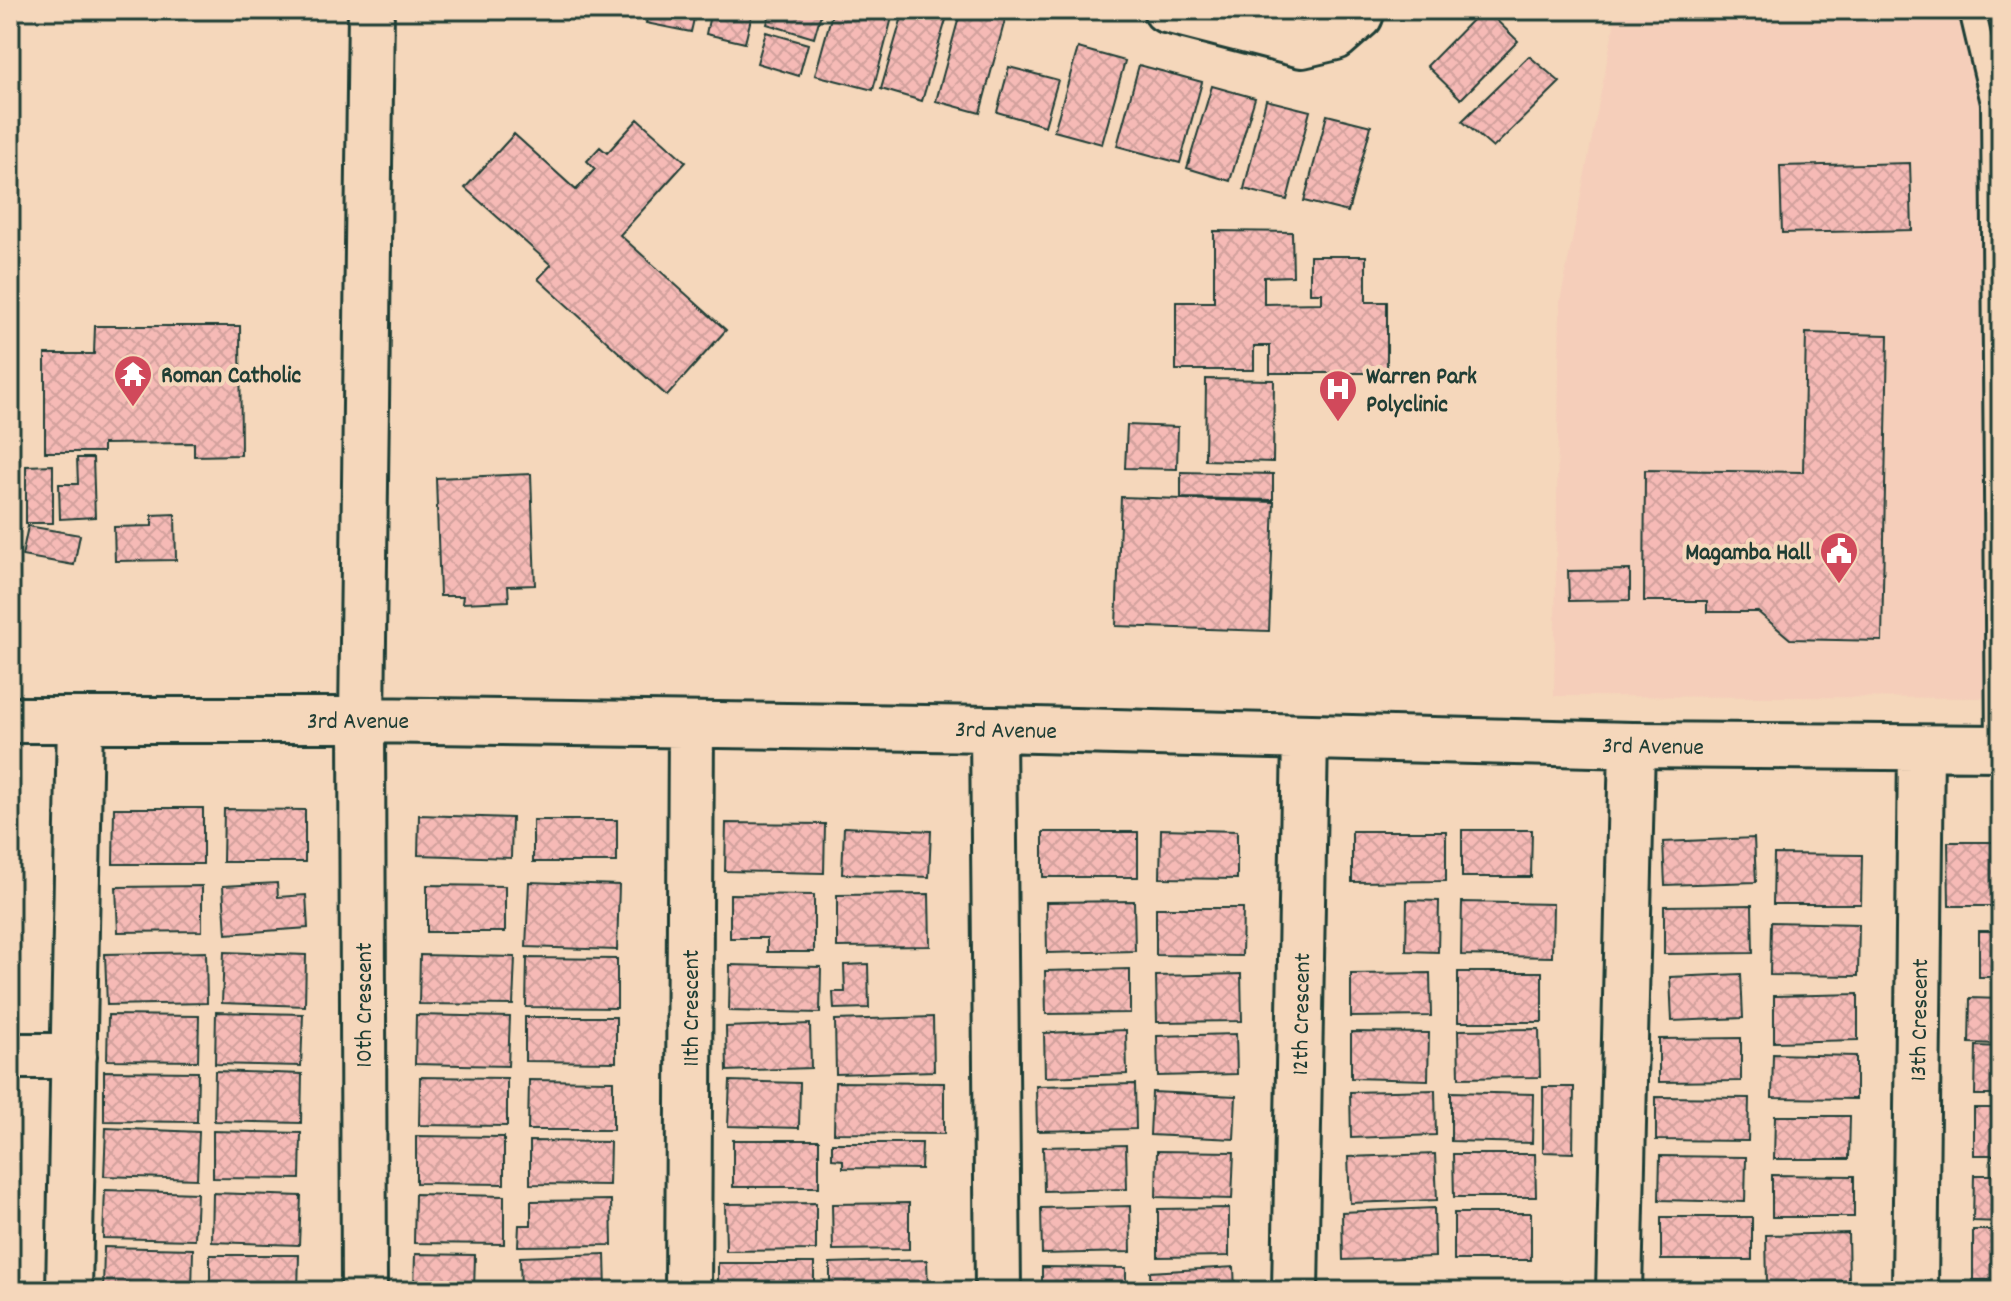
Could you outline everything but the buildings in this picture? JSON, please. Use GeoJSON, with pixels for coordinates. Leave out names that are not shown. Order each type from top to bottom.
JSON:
{"type":"FeatureCollection","features":[{"type":"Feature","properties":{"kind":"street","name":"10th Crescent"},"geometry":{"type":"LineString","coordinates":[[364,1291],[362,720],[371,10]]}},
{"type":"Feature","properties":{"kind":"street"},"geometry":{"type":"LineString","coordinates":[[1166,10],[1302,45],[1336,37],[1360,16],[1362,10]]}},
{"type":"Feature","properties":{"kind":"street","name":"3rd Avenue"},"geometry":{"type":"LineString","coordinates":[[10,720],[362,720],[993,729],[1632,745],[2000,748]]}},
{"type":"Feature","properties":{"kind":"street"},"geometry":{"type":"LineString","coordinates":[[69,1291],[80,721]]}},
{"type":"Feature","properties":{"kind":"street","name":"11th Crescent"},"geometry":{"type":"LineString","coordinates":[[688,1291],[691,725]]}},
{"type":"Feature","properties":{"kind":"street"},"geometry":{"type":"LineString","coordinates":[[993,729],[998,1291]]}},
{"type":"Feature","properties":{"kind":"street","name":"12th Crescent"},"geometry":{"type":"LineString","coordinates":[[1295,1291],[1305,737]]}},
{"type":"Feature","properties":{"kind":"street"},"geometry":{"type":"LineString","coordinates":[[1619,1291],[1632,745]]}},
{"type":"Feature","properties":{"kind":"street","name":"13th Crescent"},"geometry":{"type":"LineString","coordinates":[[1915,1291],[1921,749]]}},
{"type":"Feature","properties":{"kind":"street"},"geometry":{"type":"LineString","coordinates":[[10,1056],[74,1056]]}},
{"type":"Feature","properties":{"kind":"lane"},"geometry":{"type":"LineString","coordinates":[[1972,10],[1998,99],[2000,748]]}},
{"type":"Feature","properties":{"kind":"shaded area"},"geometry":{"type":"Polygon","coordinates":[[[1617,10],[2001,10],[2001,698],[1554,696],[1560,302],[1617,10]]]}},
{"type":"Feature","properties":{"kind":"place","name":"Roman Catholic"},"geometry":{"type":"Point","coordinates":[133,408]}},
{"type":"Feature","properties":{"kind":"place","name":"Warren Park Polyclinic"},"geometry":{"type":"Point","coordinates":[1338,423]}},
{"type":"Feature","properties":{"kind":"place","name":"Magamba Hall"},"geometry":{"type":"Point","coordinates":[1839,585]}}]}
